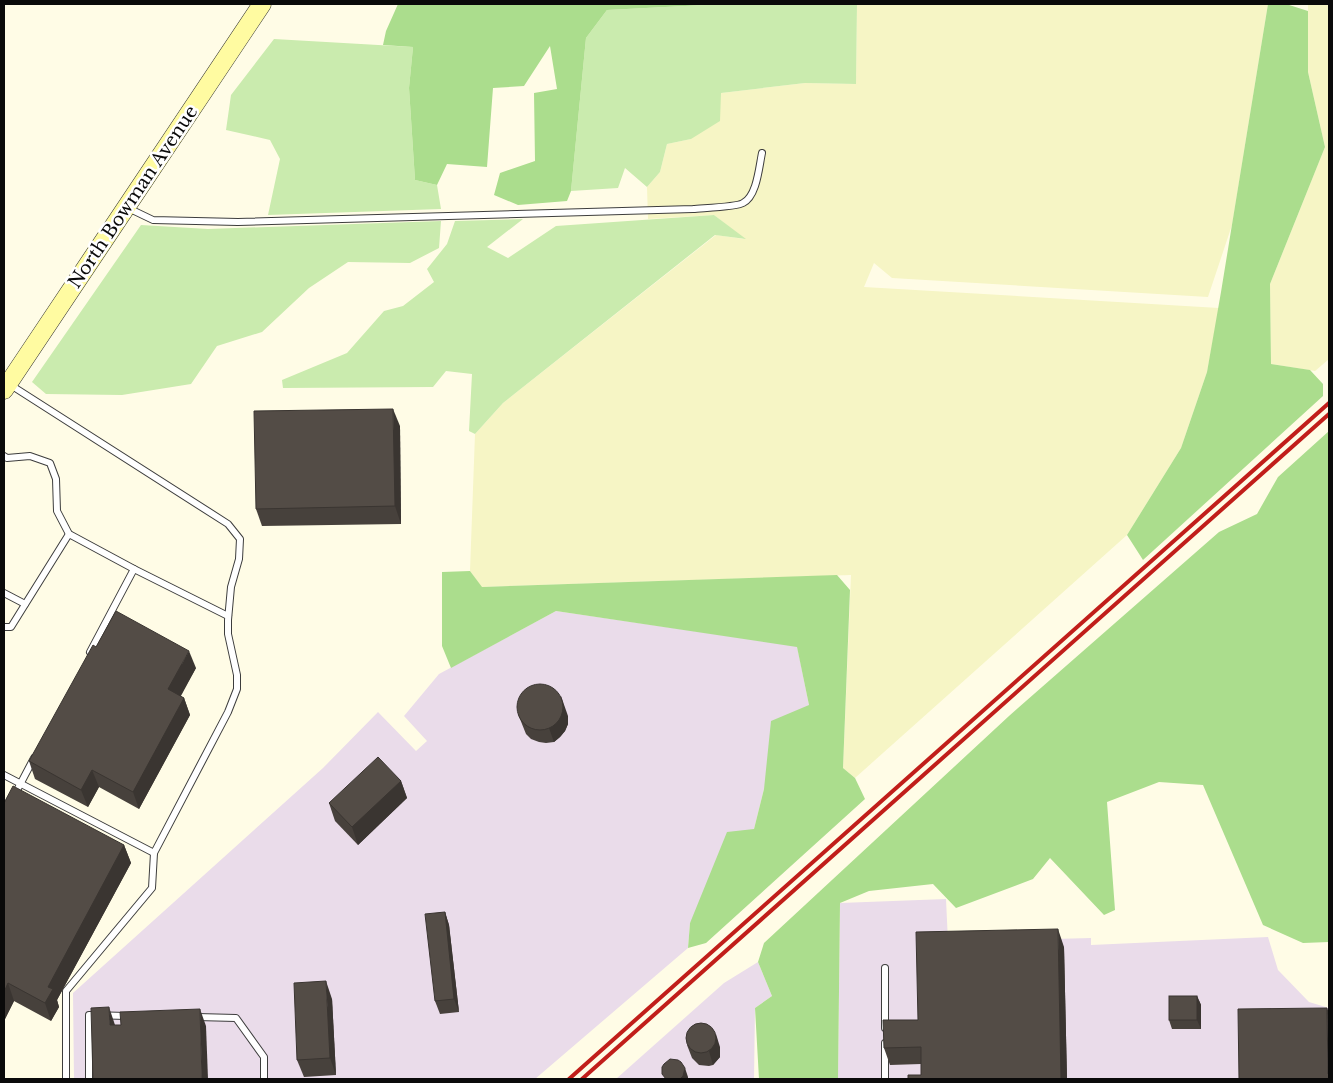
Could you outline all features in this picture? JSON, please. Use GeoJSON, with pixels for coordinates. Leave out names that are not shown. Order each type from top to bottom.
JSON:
{"type":"FeatureCollection","features":[{"type":"Feature","properties":{"kind":"street","name":"North Bowman Avenue"},"geometry":{"type":"LineString","coordinates":[[6,387],[262,4]]}},
{"type":"Feature","properties":{"kind":"lane"},"geometry":{"type":"LineString","coordinates":[[125,207],[153,220],[238,222],[693,209],[742,204],[750,198],[757,179],[762,153]]}},
{"type":"Feature","properties":{"kind":"lane"},"geometry":{"type":"LineString","coordinates":[[6,387],[228,524],[240,539],[239,560],[232,587],[228,616],[228,634],[237,675],[237,688],[228,712],[154,853],[152,888],[66,991],[66,1079]]}},
{"type":"Feature","properties":{"kind":"lane"},"geometry":{"type":"LineString","coordinates":[[4,456],[7,458],[30,456],[50,463],[56,479],[57,511],[69,534],[228,616]]}},
{"type":"Feature","properties":{"kind":"lane"},"geometry":{"type":"LineString","coordinates":[[4,626],[11,627],[69,534]]}},
{"type":"Feature","properties":{"kind":"lane"},"geometry":{"type":"LineString","coordinates":[[88,656],[134,569]]}},
{"type":"Feature","properties":{"kind":"lane"},"geometry":{"type":"LineString","coordinates":[[4,593],[25,604]]}},
{"type":"Feature","properties":{"kind":"lane"},"geometry":{"type":"LineString","coordinates":[[9,805],[35,755]]}},
{"type":"Feature","properties":{"kind":"lane"},"geometry":{"type":"LineString","coordinates":[[4,775],[154,853]]}},
{"type":"Feature","properties":{"kind":"lane"},"geometry":{"type":"LineString","coordinates":[[884,1079],[885,968]]}},
{"type":"Feature","properties":{"kind":"lane"},"geometry":{"type":"LineString","coordinates":[[89,1079],[89,1015],[138,1016]]}},
{"type":"Feature","properties":{"kind":"lane"},"geometry":{"type":"LineString","coordinates":[[187,1017],[236,1018],[264,1057],[264,1079]]}},
{"type":"Feature","properties":{"kind":"shaded area"},"geometry":{"type":"Polygon","coordinates":[[[556,611],[797,646],[809,705],[764,789],[754,829],[690,923],[688,948],[535,1079],[74,1079],[73,993],[323,768],[378,712],[416,751],[427,741],[404,716],[439,674],[556,611]]]}},
{"type":"Feature","properties":{"kind":"shaded area"},"geometry":{"type":"Polygon","coordinates":[[[946,899],[948,942],[1091,938],[1091,945],[1268,937],[1278,970],[1309,1002],[1329,1008],[1329,1079],[838,1079],[840,903],[946,899]]]}},
{"type":"Feature","properties":{"kind":"shaded area"},"geometry":{"type":"Polygon","coordinates":[[[758,962],[772,996],[755,1008],[754,1079],[616,1079],[724,983],[758,962]]]}},
{"type":"Feature","properties":{"kind":"green space"},"geometry":{"type":"Polygon","coordinates":[[[398,4],[724,4],[607,10],[586,38],[571,191],[567,201],[518,205],[494,195],[500,173],[535,161],[534,93],[557,89],[550,46],[524,86],[493,88],[487,167],[447,164],[437,185],[415,180],[409,88],[413,47],[383,45],[386,31],[398,4]]]}},
{"type":"Feature","properties":{"kind":"green space"},"geometry":{"type":"Polygon","coordinates":[[[724,4],[857,4],[856,84],[805,83],[721,93],[720,121],[691,139],[667,144],[660,172],[647,187],[625,168],[618,188],[571,191],[586,38],[607,10],[724,4]]]}},
{"type":"Feature","properties":{"kind":"green space"},"geometry":{"type":"Polygon","coordinates":[[[857,4],[1268,4],[1232,225],[1208,297],[892,278],[874,263],[864,287],[1219,308],[1207,372],[1181,448],[1127,535],[855,778],[843,768],[851,575],[481,587],[470,571],[475,434],[503,403],[716,235],[744,239],[714,215],[648,219],[647,187],[660,172],[667,144],[691,139],[721,93],[805,83],[856,84],[857,4]]]}},
{"type":"Feature","properties":{"kind":"green space"},"geometry":{"type":"Polygon","coordinates":[[[1268,4],[1286,4],[1308,11],[1308,72],[1325,147],[1270,284],[1271,364],[1310,370],[1323,384],[1323,396],[1143,560],[1127,535],[1181,448],[1207,372],[1268,4]]]}},
{"type":"Feature","properties":{"kind":"green space"},"geometry":{"type":"Polygon","coordinates":[[[1308,4],[1329,4],[1329,359],[1315,371],[1271,364],[1270,284],[1325,147],[1308,72],[1308,4]]]}},
{"type":"Feature","properties":{"kind":"green space"},"geometry":{"type":"Polygon","coordinates":[[[274,39],[413,47],[409,88],[415,180],[437,185],[441,209],[268,215],[280,159],[270,140],[226,130],[231,95],[274,39]]]}},
{"type":"Feature","properties":{"kind":"green space"},"geometry":{"type":"Polygon","coordinates":[[[714,215],[746,239],[715,235],[503,403],[475,434],[469,431],[472,374],[446,371],[433,387],[283,388],[282,380],[347,353],[384,311],[403,306],[434,282],[427,269],[447,244],[455,221],[523,219],[487,247],[508,258],[556,226],[714,215]]]}},
{"type":"Feature","properties":{"kind":"green space"},"geometry":{"type":"Polygon","coordinates":[[[441,221],[439,248],[410,263],[348,262],[309,288],[262,332],[217,346],[191,384],[122,395],[46,394],[32,382],[141,225],[208,229],[441,221]]]}},
{"type":"Feature","properties":{"kind":"green space"},"geometry":{"type":"Polygon","coordinates":[[[1329,431],[1329,942],[1303,943],[1263,925],[1203,785],[1159,782],[1107,802],[1115,910],[1104,915],[1050,858],[1033,879],[956,908],[933,884],[869,891],[840,903],[838,1079],[759,1079],[755,1008],[772,996],[758,962],[764,943],[1009,716],[1219,532],[1257,514],[1278,477],[1329,431]]]}},
{"type":"Feature","properties":{"kind":"green space"},"geometry":{"type":"Polygon","coordinates":[[[470,571],[482,587],[837,575],[850,590],[843,768],[855,778],[865,799],[706,943],[688,948],[690,923],[727,832],[754,829],[764,789],[771,721],[809,705],[797,647],[556,611],[451,668],[442,646],[442,572],[470,571]]]}},
{"type":"Feature","properties":{"kind":"building"},"geometry":{"type":"Polygon","coordinates":[[[393,409],[395,506],[256,509],[254,411],[393,409]]]}},
{"type":"Feature","properties":{"kind":"building"},"geometry":{"type":"Polygon","coordinates":[[[116,611],[189,651],[168,689],[184,698],[133,792],[92,770],[81,790],[29,761],[93,645],[96,647],[116,611]]]}},
{"type":"Feature","properties":{"kind":"building"},"geometry":{"type":"Polygon","coordinates":[[[535,684],[545,684],[559,694],[563,707],[559,720],[553,726],[545,730],[535,730],[521,720],[517,712],[517,702],[527,688],[535,684]]]}},
{"type":"Feature","properties":{"kind":"building"},"geometry":{"type":"Polygon","coordinates":[[[378,757],[401,781],[352,827],[329,803],[378,757]]]}},
{"type":"Feature","properties":{"kind":"building"},"geometry":{"type":"Polygon","coordinates":[[[13,786],[124,845],[48,987],[53,989],[45,1003],[8,983],[4,992],[4,803],[13,786]]]}},
{"type":"Feature","properties":{"kind":"building"},"geometry":{"type":"Polygon","coordinates":[[[445,912],[454,999],[435,1001],[425,914],[445,912]]]}},
{"type":"Feature","properties":{"kind":"building"},"geometry":{"type":"Polygon","coordinates":[[[1058,929],[1061,1079],[908,1079],[908,1075],[921,1075],[921,1047],[884,1048],[883,1020],[918,1020],[916,932],[1058,929]]]}},
{"type":"Feature","properties":{"kind":"building"},"geometry":{"type":"Polygon","coordinates":[[[326,981],[330,1058],[297,1060],[294,983],[326,981]]]}},
{"type":"Feature","properties":{"kind":"building"},"geometry":{"type":"Polygon","coordinates":[[[1169,996],[1197,996],[1197,1020],[1169,1020],[1169,996]]]}},
{"type":"Feature","properties":{"kind":"building"},"geometry":{"type":"Polygon","coordinates":[[[109,1007],[110,1025],[121,1025],[120,1012],[200,1009],[202,1079],[93,1079],[91,1008],[109,1007]]]}},
{"type":"Feature","properties":{"kind":"building"},"geometry":{"type":"Polygon","coordinates":[[[1327,1008],[1329,1079],[1239,1079],[1238,1009],[1327,1008]]]}},
{"type":"Feature","properties":{"kind":"building"},"geometry":{"type":"Polygon","coordinates":[[[701,1023],[712,1027],[716,1038],[712,1049],[701,1053],[690,1049],[686,1038],[690,1027],[701,1023]]]}},
{"type":"Feature","properties":{"kind":"building"},"geometry":{"type":"Polygon","coordinates":[[[670,1059],[678,1060],[685,1068],[680,1079],[666,1079],[662,1074],[662,1067],[670,1059]]]}},
{"type":"Feature","properties":{"kind":"railway"},"geometry":{"type":"LineString","coordinates":[[569,1079],[1329,403]]}},
{"type":"Feature","properties":{"kind":"railway"},"geometry":{"type":"LineString","coordinates":[[582,1079],[1329,414]]}}]}
